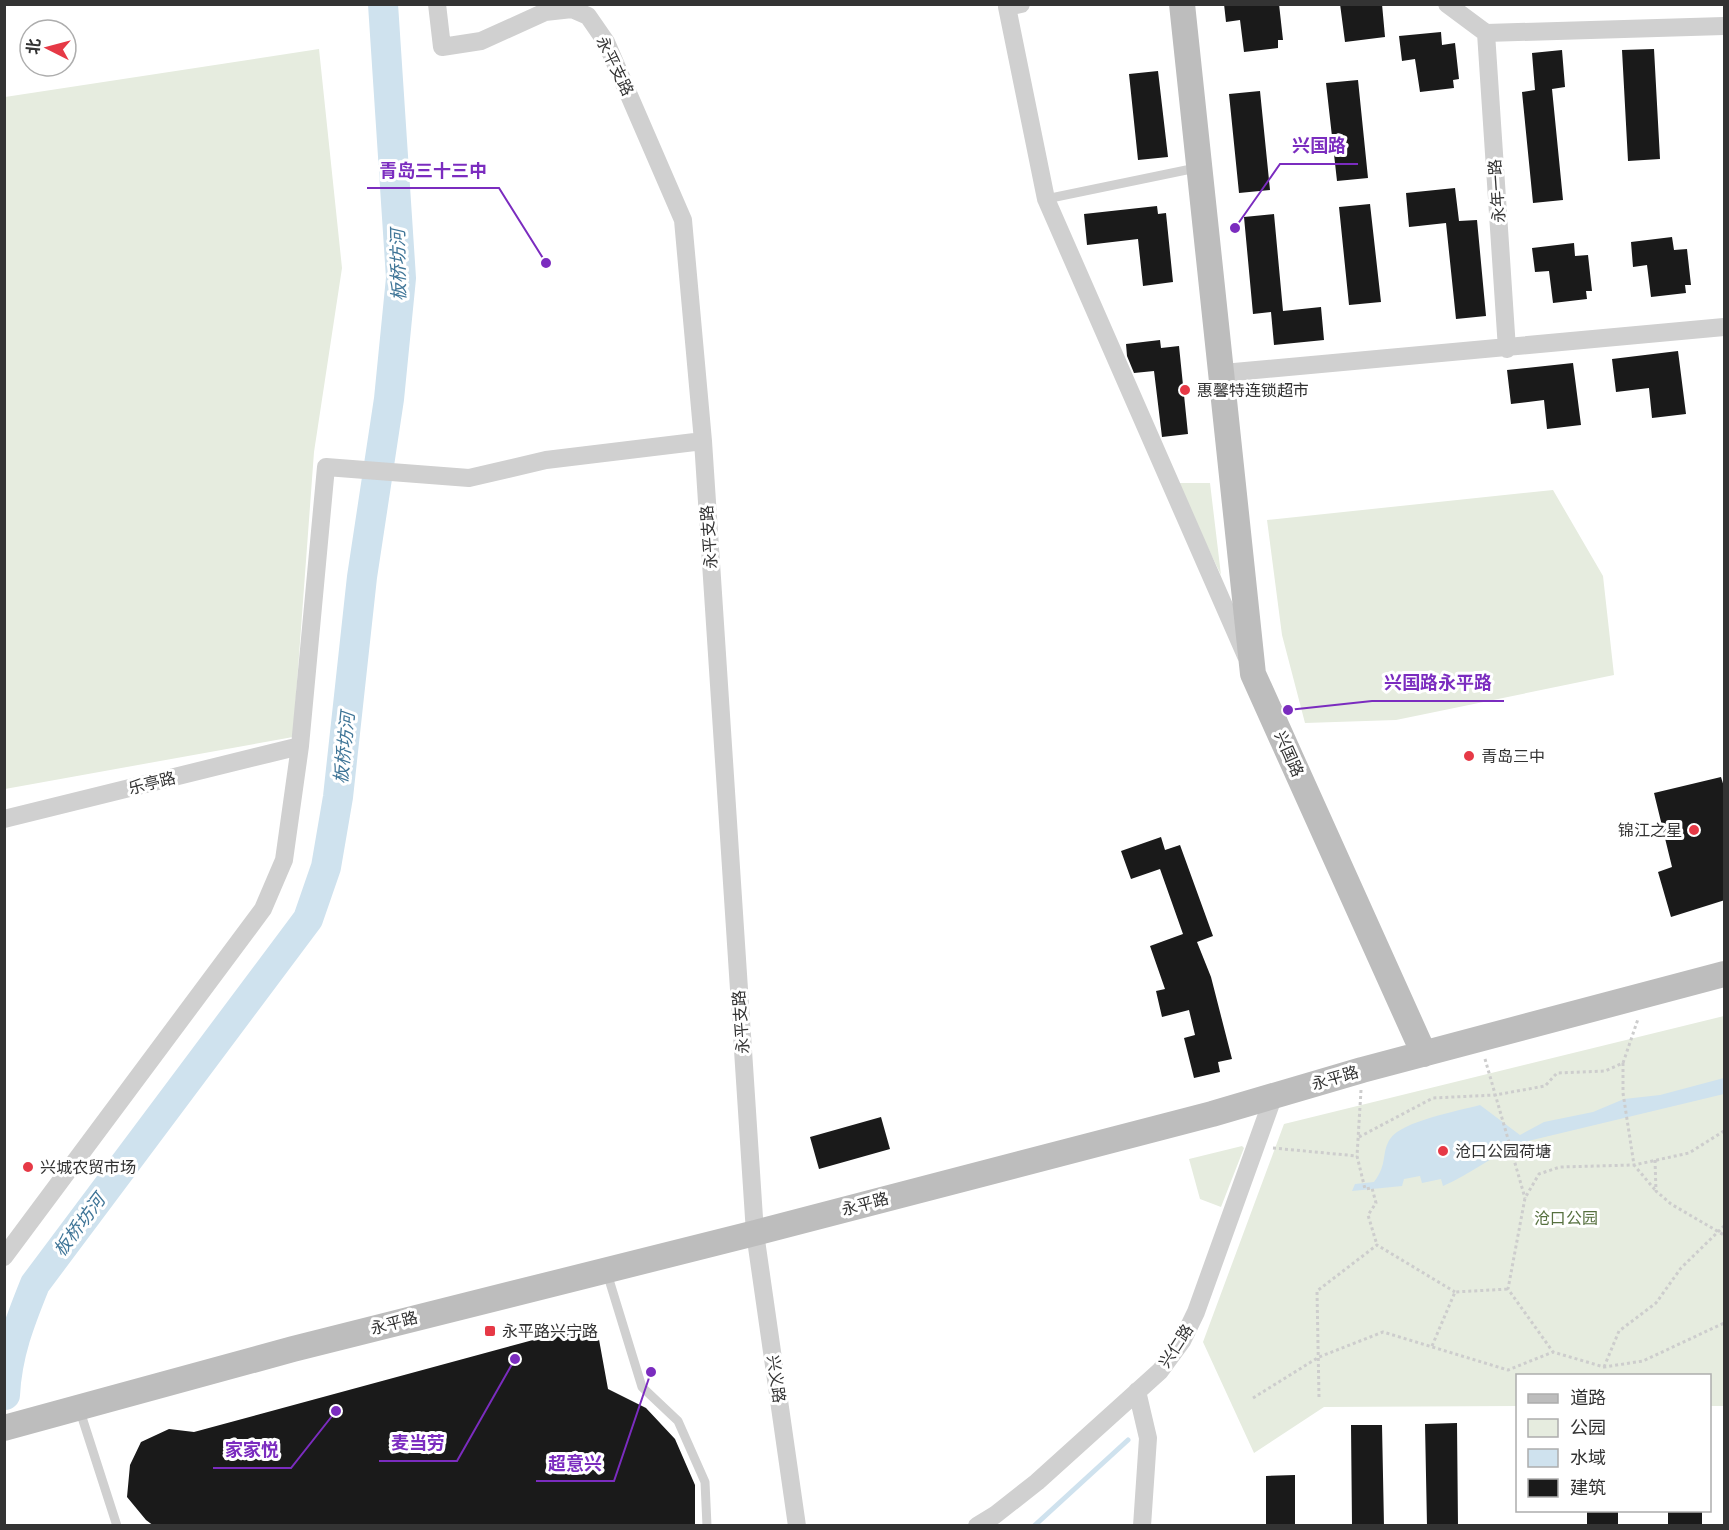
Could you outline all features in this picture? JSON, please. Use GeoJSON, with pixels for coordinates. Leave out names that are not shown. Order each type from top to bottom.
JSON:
{"type":"FeatureCollection","features":[{"type":"Feature","properties":{"kind":"main road","name":"兴国路"},"geometry":{"type":"LineString","coordinates":[[1182,4],[1202,167],[1253,674],[1424,1054]]}},
{"type":"Feature","properties":{"kind":"main road","name":"永平路"},"geometry":{"type":"LineString","coordinates":[[4,1428],[293,1349],[755,1233],[1212,1114],[1362,1070],[1725,974]]}},
{"type":"Feature","properties":{"kind":"street","name":"永平支路"},"geometry":{"type":"LineString","coordinates":[[437,4],[442,46],[481,41],[545,12],[572,9],[588,16],[606,42],[683,220],[703,441],[755,1233]]}},
{"type":"Feature","properties":{"kind":"street"},"geometry":{"type":"LineString","coordinates":[[1021,4],[1007,7],[1046,199],[1253,674]]}},
{"type":"Feature","properties":{"kind":"street"},"geometry":{"type":"LineString","coordinates":[[1447,4],[1486,33],[1725,26]]}},
{"type":"Feature","properties":{"kind":"street","name":"永年一路"},"geometry":{"type":"LineString","coordinates":[[1486,33],[1507,349]]}},
{"type":"Feature","properties":{"kind":"street"},"geometry":{"type":"LineString","coordinates":[[1223,374],[1725,327]]}},
{"type":"Feature","properties":{"kind":"street"},"geometry":{"type":"LineString","coordinates":[[4,1257],[262,909],[284,860],[300,746],[326,467],[469,478],[546,460],[703,441]]}},
{"type":"Feature","properties":{"kind":"street","name":"乐亭路"},"geometry":{"type":"LineString","coordinates":[[4,819],[300,746]]}},
{"type":"Feature","properties":{"kind":"street","name":"兴仁路"},"geometry":{"type":"LineString","coordinates":[[977,1526],[1037,1482],[1160,1371],[1182,1341],[1196,1312],[1274,1095]]}},
{"type":"Feature","properties":{"kind":"street","name":"兴义路"},"geometry":{"type":"LineString","coordinates":[[755,1233],[797,1526]]}},
{"type":"Feature","properties":{"kind":"street"},"geometry":{"type":"LineString","coordinates":[[1137,1391],[1148,1438],[1142,1526]]}},
{"type":"Feature","properties":{"kind":"lane"},"geometry":{"type":"LineString","coordinates":[[1046,199],[1202,167]]}},
{"type":"Feature","properties":{"kind":"lane"},"geometry":{"type":"LineString","coordinates":[[606,1271],[642,1387],[678,1421],[705,1482],[707,1526]]}},
{"type":"Feature","properties":{"kind":"lane"},"geometry":{"type":"LineString","coordinates":[[79,1408],[117,1526]]}},
{"type":"Feature","properties":{"kind":"path"},"geometry":{"type":"LineString","coordinates":[[1646,994],[1623,1063],[1623,1093],[1634,1165],[1656,1191],[1671,1204],[1725,1235]]}},
{"type":"Feature","properties":{"kind":"path"},"geometry":{"type":"LineString","coordinates":[[1479,1040],[1525,1198]]}},
{"type":"Feature","properties":{"kind":"path"},"geometry":{"type":"LineString","coordinates":[[1359,1137],[1433,1098],[1495,1095],[1545,1086],[1557,1073],[1605,1071],[1623,1063]]}},
{"type":"Feature","properties":{"kind":"path"},"geometry":{"type":"LineString","coordinates":[[1362,1070],[1357,1156],[1365,1189],[1372,1188],[1376,1203],[1368,1215],[1377,1245],[1455,1292],[1508,1289]]}},
{"type":"Feature","properties":{"kind":"path"},"geometry":{"type":"LineString","coordinates":[[1725,1131],[1689,1153],[1634,1165],[1560,1167],[1539,1174],[1525,1198],[1508,1289],[1553,1352],[1604,1367],[1643,1360],[1725,1323]]}},
{"type":"Feature","properties":{"kind":"path"},"geometry":{"type":"LineString","coordinates":[[1256,1147],[1357,1156]]}},
{"type":"Feature","properties":{"kind":"path"},"geometry":{"type":"LineString","coordinates":[[1655,1160],[1656,1191]]}},
{"type":"Feature","properties":{"kind":"path"},"geometry":{"type":"LineString","coordinates":[[1604,1367],[1619,1331],[1656,1303],[1681,1268],[1725,1226]]}},
{"type":"Feature","properties":{"kind":"path"},"geometry":{"type":"LineString","coordinates":[[1319,1397],[1317,1291],[1377,1245]]}},
{"type":"Feature","properties":{"kind":"path"},"geometry":{"type":"LineString","coordinates":[[1432,1346],[1455,1292]]}},
{"type":"Feature","properties":{"kind":"path"},"geometry":{"type":"LineString","coordinates":[[1253,1398],[1318,1357],[1383,1332],[1508,1370],[1553,1352]]}},
{"type":"Feature","properties":{"kind":"green space"},"geometry":{"type":"Polygon","coordinates":[[[319,49],[342,268],[314,452],[293,737],[5,789],[5,97],[319,49]]]}},
{"type":"Feature","properties":{"kind":"green space"},"geometry":{"type":"Polygon","coordinates":[[[1177,483],[1210,483],[1221,575],[1177,483]]]}},
{"type":"Feature","properties":{"kind":"green space"},"geometry":{"type":"Polygon","coordinates":[[[1553,490],[1603,576],[1614,675],[1396,720],[1305,723],[1282,635],[1267,520],[1553,490]]]}},
{"type":"Feature","properties":{"kind":"green space","name":"沧口公园"},"geometry":{"type":"Polygon","coordinates":[[[1724,1016],[1724,1406],[1711,1406],[1711,1374],[1516,1374],[1516,1406],[1324,1407],[1254,1453],[1203,1342],[1284,1124],[1724,1016]]]}},
{"type":"Feature","properties":{"kind":"green space"},"geometry":{"type":"Polygon","coordinates":[[[1242,1146],[1244,1148],[1221,1207],[1200,1199],[1189,1159],[1242,1146]]]}},
{"type":"Feature","properties":{"kind":"water"},"geometry":{"type":"Polygon","coordinates":[[[1724,1078],[1724,1094],[1520,1143],[1443,1186],[1441,1179],[1422,1183],[1420,1176],[1404,1179],[1402,1186],[1352,1191],[1355,1184],[1374,1182],[1381,1170],[1387,1144],[1396,1133],[1431,1118],[1480,1105],[1520,1135],[1544,1122],[1593,1112],[1624,1099],[1660,1095],[1724,1078]]]}},
{"type":"Feature","properties":{"kind":"building"},"geometry":{"type":"Polygon","coordinates":[[[1224,4],[1279,4],[1283,40],[1278,40],[1278,48],[1244,52],[1240,20],[1226,22],[1224,4]]]}},
{"type":"Feature","properties":{"kind":"building"},"geometry":{"type":"Polygon","coordinates":[[[1340,4],[1382,4],[1385,37],[1345,42],[1340,4]]]}},
{"type":"Feature","properties":{"kind":"building"},"geometry":{"type":"Polygon","coordinates":[[[1441,32],[1442,45],[1455,43],[1459,79],[1453,80],[1454,88],[1420,92],[1415,59],[1402,61],[1399,36],[1441,32]]]}},
{"type":"Feature","properties":{"kind":"building"},"geometry":{"type":"Polygon","coordinates":[[[1654,49],[1660,159],[1628,161],[1622,50],[1654,49]]]}},
{"type":"Feature","properties":{"kind":"building"},"geometry":{"type":"Polygon","coordinates":[[[1562,50],[1565,87],[1552,89],[1563,200],[1533,203],[1522,92],[1535,90],[1532,53],[1562,50]]]}},
{"type":"Feature","properties":{"kind":"building"},"geometry":{"type":"Polygon","coordinates":[[[1158,71],[1168,157],[1138,160],[1129,74],[1158,71]]]}},
{"type":"Feature","properties":{"kind":"building"},"geometry":{"type":"Polygon","coordinates":[[[1358,80],[1368,178],[1337,181],[1326,83],[1358,80]]]}},
{"type":"Feature","properties":{"kind":"building"},"geometry":{"type":"Polygon","coordinates":[[[1260,91],[1270,190],[1239,193],[1229,94],[1260,91]]]}},
{"type":"Feature","properties":{"kind":"building"},"geometry":{"type":"Polygon","coordinates":[[[1455,188],[1459,221],[1477,220],[1486,316],[1456,319],[1446,223],[1409,227],[1406,193],[1455,188]]]}},
{"type":"Feature","properties":{"kind":"building"},"geometry":{"type":"Polygon","coordinates":[[[1370,204],[1381,302],[1349,305],[1339,207],[1370,204]]]}},
{"type":"Feature","properties":{"kind":"building"},"geometry":{"type":"Polygon","coordinates":[[[1157,206],[1158,214],[1166,213],[1173,282],[1143,286],[1138,239],[1087,245],[1084,214],[1157,206]]]}},
{"type":"Feature","properties":{"kind":"building"},"geometry":{"type":"Polygon","coordinates":[[[1274,214],[1283,311],[1321,307],[1324,340],[1274,345],[1271,312],[1253,314],[1244,217],[1274,214]]]}},
{"type":"Feature","properties":{"kind":"building"},"geometry":{"type":"Polygon","coordinates":[[[1672,237],[1674,250],[1687,249],[1691,285],[1685,285],[1686,293],[1651,297],[1647,265],[1633,267],[1631,242],[1672,237]]]}},
{"type":"Feature","properties":{"kind":"building"},"geometry":{"type":"Polygon","coordinates":[[[1574,243],[1575,256],[1588,255],[1592,291],[1586,291],[1587,299],[1553,303],[1549,271],[1535,272],[1532,248],[1574,243]]]}},
{"type":"Feature","properties":{"kind":"building"},"geometry":{"type":"Polygon","coordinates":[[[1160,340],[1161,348],[1179,346],[1188,434],[1162,437],[1154,371],[1134,373],[1127,356],[1126,344],[1160,340]]]}},
{"type":"Feature","properties":{"kind":"building"},"geometry":{"type":"Polygon","coordinates":[[[1678,351],[1686,414],[1652,418],[1649,388],[1616,392],[1612,359],[1678,351]]]}},
{"type":"Feature","properties":{"kind":"building"},"geometry":{"type":"Polygon","coordinates":[[[1573,363],[1581,425],[1547,429],[1544,400],[1511,404],[1507,370],[1573,363]]]}},
{"type":"Feature","properties":{"kind":"building","name":"锦江之星"},"geometry":{"type":"Polygon","coordinates":[[[1721,777],[1725,790],[1725,900],[1671,917],[1658,872],[1672,867],[1654,793],[1721,777]]]}},
{"type":"Feature","properties":{"kind":"building"},"geometry":{"type":"Polygon","coordinates":[[[1161,837],[1165,850],[1180,845],[1213,936],[1197,942],[1211,977],[1232,1059],[1218,1062],[1220,1072],[1194,1078],[1184,1038],[1195,1035],[1189,1010],[1162,1017],[1156,991],[1165,989],[1150,946],[1183,934],[1160,869],[1131,879],[1121,851],[1161,837]]]}},
{"type":"Feature","properties":{"kind":"building"},"geometry":{"type":"Polygon","coordinates":[[[881,1117],[890,1149],[819,1169],[810,1137],[881,1117]]]}},
{"type":"Feature","properties":{"kind":"building"},"geometry":{"type":"Polygon","coordinates":[[[596,1323],[608,1389],[646,1408],[675,1439],[695,1485],[695,1526],[154,1526],[127,1497],[130,1465],[141,1442],[169,1429],[194,1432],[596,1323]]]}},
{"type":"Feature","properties":{"kind":"building"},"geometry":{"type":"Polygon","coordinates":[[[1457,1423],[1458,1526],[1427,1526],[1425,1424],[1457,1423]]]}},
{"type":"Feature","properties":{"kind":"building"},"geometry":{"type":"Polygon","coordinates":[[[1351,1425],[1382,1425],[1384,1526],[1352,1526],[1351,1425]]]}},
{"type":"Feature","properties":{"kind":"building"},"geometry":{"type":"Polygon","coordinates":[[[1295,1475],[1295,1526],[1266,1526],[1266,1476],[1295,1475]]]}},
{"type":"Feature","properties":{"kind":"building"},"geometry":{"type":"Polygon","coordinates":[[[1587,1512],[1618,1512],[1618,1526],[1587,1526],[1587,1512]]]}},
{"type":"Feature","properties":{"kind":"building"},"geometry":{"type":"Polygon","coordinates":[[[1668,1512],[1702,1512],[1702,1526],[1668,1526],[1668,1512]]]}},
{"type":"Feature","properties":{"kind":"waterway","name":"板桥坊河"},"geometry":{"type":"LineString","coordinates":[[5,1395],[11,1352],[35,1284],[308,919],[326,867],[338,797],[362,577],[389,399],[401,278],[383,4]]}},
{"type":"Feature","properties":{"kind":"waterway"},"geometry":{"type":"LineString","coordinates":[[1034,1526],[1128,1440]]}},
{"type":"Feature","properties":{"kind":"place","name":"兴国路"},"geometry":{"type":"Point","coordinates":[1235,228]}},
{"type":"Feature","properties":{"kind":"place","name":"青岛三十三中"},"geometry":{"type":"Point","coordinates":[546,263]}},
{"type":"Feature","properties":{"kind":"place","name":"惠馨特连锁超市"},"geometry":{"type":"Point","coordinates":[1185,390]}},
{"type":"Feature","properties":{"kind":"place","name":"兴国路永平路"},"geometry":{"type":"Point","coordinates":[1288,710]}},
{"type":"Feature","properties":{"kind":"place","name":"青岛三中"},"geometry":{"type":"Point","coordinates":[1469,756]}},
{"type":"Feature","properties":{"kind":"place","name":"锦江之星"},"geometry":{"type":"Point","coordinates":[1694,830]}},
{"type":"Feature","properties":{"kind":"place","name":"沧口公园荷塘"},"geometry":{"type":"Point","coordinates":[1443,1151]}},
{"type":"Feature","properties":{"kind":"place","name":"兴城农贸市场"},"geometry":{"type":"Point","coordinates":[28,1167]}},
{"type":"Feature","properties":{"kind":"place","name":"永平路兴宁路"},"geometry":{"type":"Point","coordinates":[490,1331]}},
{"type":"Feature","properties":{"kind":"place","name":"麦当劳"},"geometry":{"type":"Point","coordinates":[515,1359]}},
{"type":"Feature","properties":{"kind":"place","name":"超意兴"},"geometry":{"type":"Point","coordinates":[651,1372]}},
{"type":"Feature","properties":{"kind":"place","name":"家家悦"},"geometry":{"type":"Point","coordinates":[336,1411]}}]}
